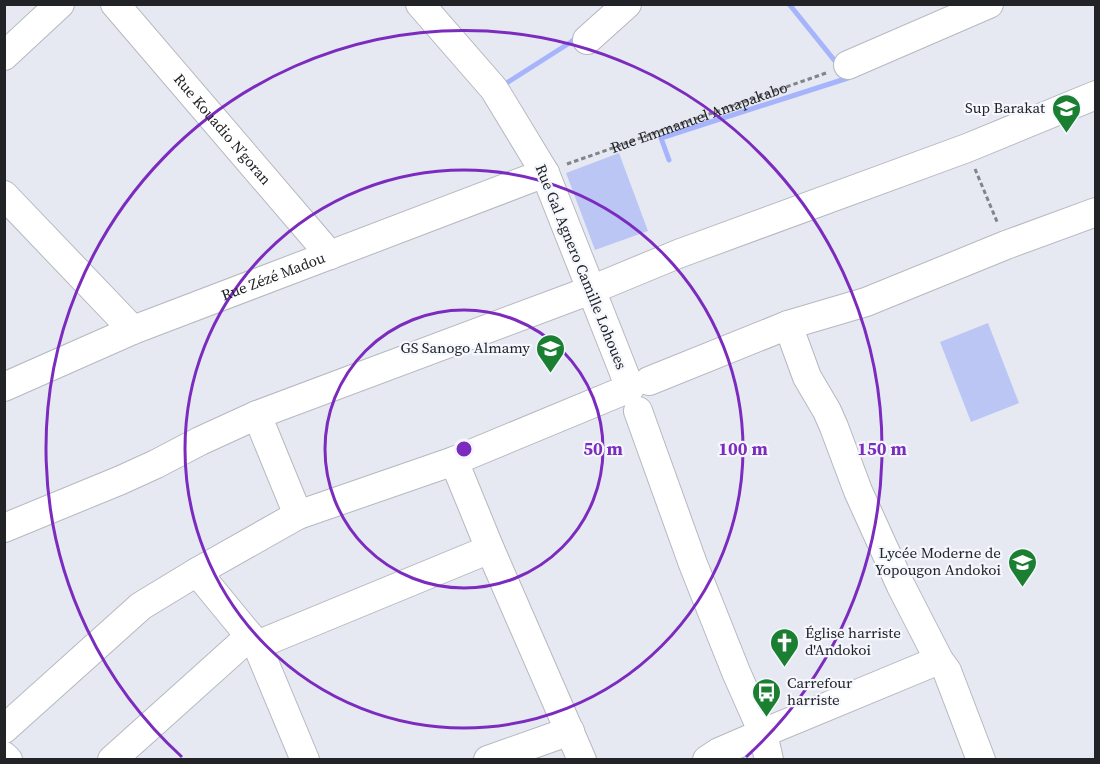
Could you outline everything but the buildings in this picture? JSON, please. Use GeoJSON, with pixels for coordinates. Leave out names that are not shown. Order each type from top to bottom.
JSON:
{"type":"FeatureCollection","features":[{"type":"Feature","properties":{"kind":"street"},"geometry":{"type":"LineString","coordinates":[[4,56],[60,4]]}},
{"type":"Feature","properties":{"kind":"street","name":"Rue Kouadio N’goran"},"geometry":{"type":"LineString","coordinates":[[115,4],[330,255]]}},
{"type":"Feature","properties":{"kind":"street","name":"Rue Gal Agnero Camille Lohoues"},"geometry":{"type":"LineString","coordinates":[[420,4],[494,89],[556,168],[601,285],[639,394],[693,564],[766,746]]}},
{"type":"Feature","properties":{"kind":"street"},"geometry":{"type":"LineString","coordinates":[[587,40],[627,4]]}},
{"type":"Feature","properties":{"kind":"street"},"geometry":{"type":"LineString","coordinates":[[840,68],[989,4]]}},
{"type":"Feature","properties":{"kind":"street"},"geometry":{"type":"LineString","coordinates":[[4,528],[121,480],[257,415],[689,250],[967,148],[1095,95]]}},
{"type":"Feature","properties":{"kind":"street","name":"Rue Zézé Madou"},"geometry":{"type":"LineString","coordinates":[[4,387],[133,330],[556,168]]}},
{"type":"Feature","properties":{"kind":"street"},"geometry":{"type":"LineString","coordinates":[[4,195],[133,330]]}},
{"type":"Feature","properties":{"kind":"street"},"geometry":{"type":"LineString","coordinates":[[4,729],[141,606],[196,572],[298,515],[639,394],[788,325],[866,302],[1006,245],[1095,212]]}},
{"type":"Feature","properties":{"kind":"street"},"geometry":{"type":"LineString","coordinates":[[788,325],[807,377],[827,411],[858,491],[901,586],[939,660],[947,671],[981,759]]}},
{"type":"Feature","properties":{"kind":"street"},"geometry":{"type":"LineString","coordinates":[[257,415],[298,515]]}},
{"type":"Feature","properties":{"kind":"street"},"geometry":{"type":"LineString","coordinates":[[454,461],[582,759]]}},
{"type":"Feature","properties":{"kind":"street"},"geometry":{"type":"LineString","coordinates":[[112,759],[254,641],[490,549]]}},
{"type":"Feature","properties":{"kind":"street"},"geometry":{"type":"LineString","coordinates":[[196,572],[254,641],[305,759]]}},
{"type":"Feature","properties":{"kind":"street"},"geometry":{"type":"LineString","coordinates":[[708,759],[719,752],[766,746],[939,660]]}},
{"type":"Feature","properties":{"kind":"street"},"geometry":{"type":"LineString","coordinates":[[488,759],[570,731]]}},
{"type":"Feature","properties":{"kind":"street"},"geometry":{"type":"LineString","coordinates":[[4,756],[9,759]]}},
{"type":"Feature","properties":{"kind":"path","name":"Rue Emmanuel Amapakabo"},"geometry":{"type":"LineString","coordinates":[[556,168],[840,68]]}},
{"type":"Feature","properties":{"kind":"path"},"geometry":{"type":"LineString","coordinates":[[967,148],[1006,245]]}},
{"type":"Feature","properties":{"kind":"shaded area"},"geometry":{"type":"Polygon","coordinates":[[[619,153],[648,231],[595,250],[566,173],[619,153]]]}},
{"type":"Feature","properties":{"kind":"shaded area"},"geometry":{"type":"Polygon","coordinates":[[[988,323],[1019,403],[971,422],[940,342],[988,323]]]}},
{"type":"Feature","properties":{"kind":"waterway"},"geometry":{"type":"LineString","coordinates":[[789,4],[839,66]]}},
{"type":"Feature","properties":{"kind":"waterway"},"geometry":{"type":"LineString","coordinates":[[507,87],[505,84],[577,37]]}},
{"type":"Feature","properties":{"kind":"waterway"},"geometry":{"type":"LineString","coordinates":[[669,160],[661,138],[848,78],[846,76]]}},
{"type":"Feature","properties":{"kind":"place","name":"Sup Barakat"},"geometry":{"type":"Point","coordinates":[1066,134]}},
{"type":"Feature","properties":{"kind":"place","name":"GS Sanogo Almamy"},"geometry":{"type":"Point","coordinates":[551,374]}},
{"type":"Feature","properties":{"kind":"place","name":"Lycée Moderne de Yopougon Andokoi"},"geometry":{"type":"Point","coordinates":[1022,588]}},
{"type":"Feature","properties":{"kind":"place","name":"Église harriste d'Andokoi"},"geometry":{"type":"Point","coordinates":[784,668]}},
{"type":"Feature","properties":{"kind":"place","name":"Carrefour harriste"},"geometry":{"type":"Point","coordinates":[766,718]}}]}
